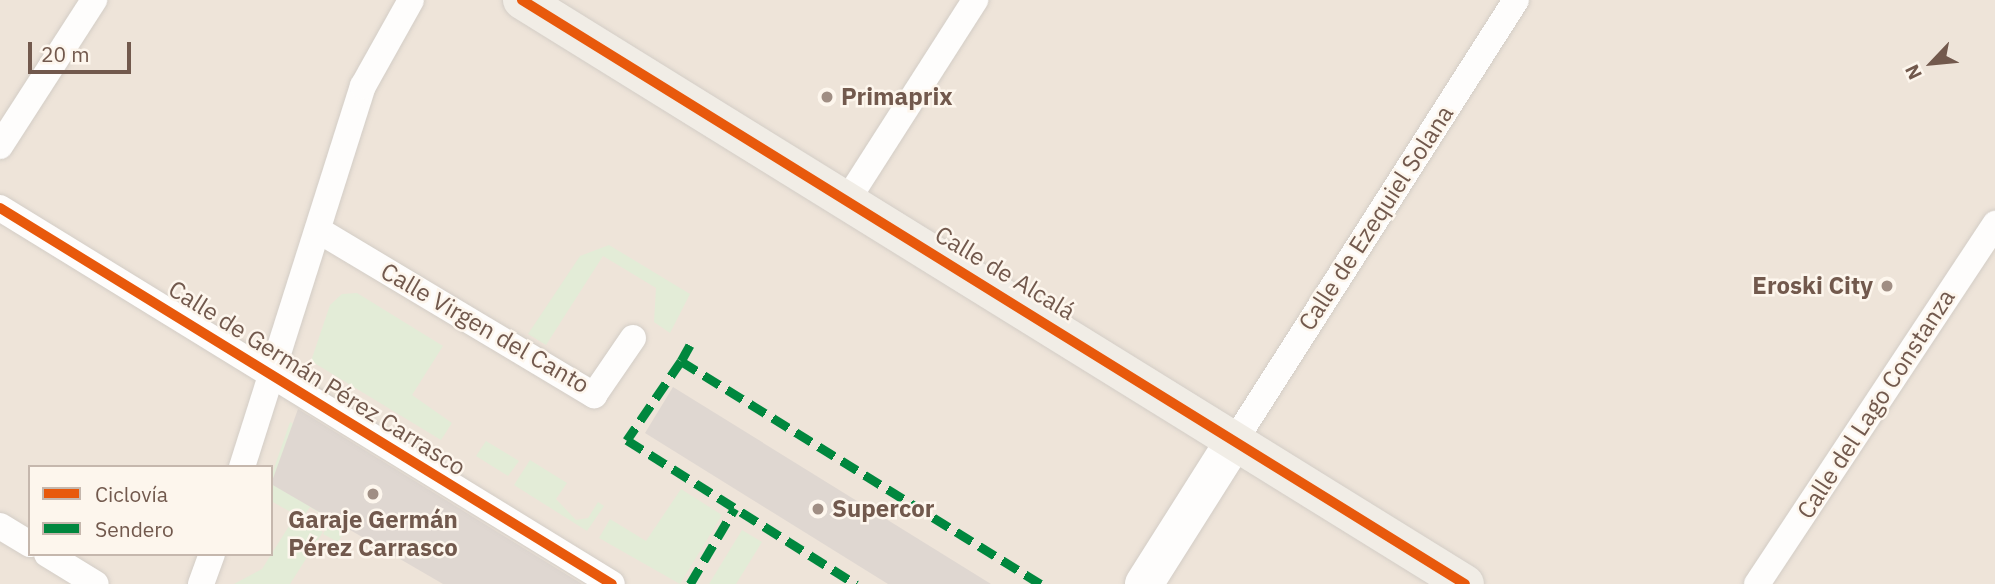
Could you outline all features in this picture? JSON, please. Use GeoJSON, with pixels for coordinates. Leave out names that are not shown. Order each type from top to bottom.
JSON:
{"type":"FeatureCollection","features":[{"type":"Feature","properties":{"kind":"main road","name":"Calle de Alcalá"},"geometry":{"type":"LineString","coordinates":[[522,0],[846,202],[1237,437],[1465,584]]}},
{"type":"Feature","properties":{"kind":"street"},"geometry":{"type":"LineString","coordinates":[[0,146],[94,0]]}},
{"type":"Feature","properties":{"kind":"street"},"geometry":{"type":"LineString","coordinates":[[243,465],[363,86],[411,0]]}},
{"type":"Feature","properties":{"kind":"street"},"geometry":{"type":"LineString","coordinates":[[846,202],[975,0]]}},
{"type":"Feature","properties":{"kind":"street","name":"Calle de Ezequiel Solana"},"geometry":{"type":"LineString","coordinates":[[1237,437],[1517,0]]}},
{"type":"Feature","properties":{"kind":"street","name":"Calle de Germán Pérez Carrasco"},"geometry":{"type":"LineString","coordinates":[[0,208],[612,584]]}},
{"type":"Feature","properties":{"kind":"street","name":"Calle del Lago Constanza"},"geometry":{"type":"LineString","coordinates":[[1757,584],[1995,224]]}},
{"type":"Feature","properties":{"kind":"street","name":"Calle Virgen del Canto"},"geometry":{"type":"LineString","coordinates":[[318,230],[594,395],[632,338]]}},
{"type":"Feature","properties":{"kind":"street"},"geometry":{"type":"LineString","coordinates":[[1144,584],[1237,437]]}},
{"type":"Feature","properties":{"kind":"street"},"geometry":{"type":"LineString","coordinates":[[0,526],[28,543]]}},
{"type":"Feature","properties":{"kind":"street"},"geometry":{"type":"LineString","coordinates":[[50,556],[96,584]]}},
{"type":"Feature","properties":{"kind":"street"},"geometry":{"type":"LineString","coordinates":[[201,584],[211,556]]}},
{"type":"Feature","properties":{"kind":"shaded area"},"geometry":{"type":"Polygon","coordinates":[[[0,0],[1995,0],[1995,584],[0,584],[0,0]]]}},
{"type":"Feature","properties":{"kind":"green space"},"geometry":{"type":"Polygon","coordinates":[[[609,245],[690,294],[670,333],[654,322],[656,288],[603,256],[546,345],[528,334],[580,256],[609,245]]]}},
{"type":"Feature","properties":{"kind":"green space"},"geometry":{"type":"Polygon","coordinates":[[[357,293],[443,346],[412,395],[452,423],[441,440],[311,361],[330,305],[342,294],[357,293]]]}},
{"type":"Feature","properties":{"kind":"green space"},"geometry":{"type":"Polygon","coordinates":[[[290,422],[365,467],[347,527],[338,542],[323,534],[331,520],[310,507],[302,519],[323,532],[290,584],[234,584],[262,569],[270,556],[273,556],[273,552],[296,515],[273,502],[273,471],[290,422]]]}},
{"type":"Feature","properties":{"kind":"green space"},"geometry":{"type":"Polygon","coordinates":[[[486,441],[519,461],[508,476],[476,456],[486,441]]]}},
{"type":"Feature","properties":{"kind":"green space"},"geometry":{"type":"Polygon","coordinates":[[[530,460],[567,483],[556,499],[576,520],[588,518],[598,502],[604,506],[587,531],[514,485],[530,460]]]}},
{"type":"Feature","properties":{"kind":"green space"},"geometry":{"type":"Polygon","coordinates":[[[681,489],[722,515],[680,584],[599,538],[610,519],[646,541],[681,489]]]}},
{"type":"Feature","properties":{"kind":"green space"},"geometry":{"type":"Polygon","coordinates":[[[742,530],[762,542],[736,584],[709,584],[742,530]]]}},
{"type":"Feature","properties":{"kind":"building","name":"Supercor"},"geometry":{"type":"Polygon","coordinates":[[[673,387],[991,584],[888,584],[645,433],[673,387]]]}},
{"type":"Feature","properties":{"kind":"building","name":"Garaje Germán Pérez Carrasco"},"geometry":{"type":"Polygon","coordinates":[[[298,409],[582,584],[443,584],[273,485],[298,409]]]}},
{"type":"Feature","properties":{"kind":"marked path"},"geometry":{"type":"LineString","coordinates":[[690,345],[681,361],[1040,584]]}},
{"type":"Feature","properties":{"kind":"marked path"},"geometry":{"type":"LineString","coordinates":[[681,361],[627,440],[856,584]]}},
{"type":"Feature","properties":{"kind":"marked path"},"geometry":{"type":"LineString","coordinates":[[690,584],[735,508]]}},
{"type":"Feature","properties":{"kind":"cycle path"},"geometry":{"type":"LineString","coordinates":[[522,0],[1465,584]]}},
{"type":"Feature","properties":{"kind":"cycle path"},"geometry":{"type":"LineString","coordinates":[[0,208],[612,584]]}},
{"type":"Feature","properties":{"kind":"place","name":"Primaprix"},"geometry":{"type":"Point","coordinates":[827,97]}},
{"type":"Feature","properties":{"kind":"place","name":"Eroski City"},"geometry":{"type":"Point","coordinates":[1887,286]}},
{"type":"Feature","properties":{"kind":"place","name":"Garaje Germán Pérez Carrasco"},"geometry":{"type":"Point","coordinates":[373,494]}},
{"type":"Feature","properties":{"kind":"place","name":"Supercor"},"geometry":{"type":"Point","coordinates":[818,509]}}]}
